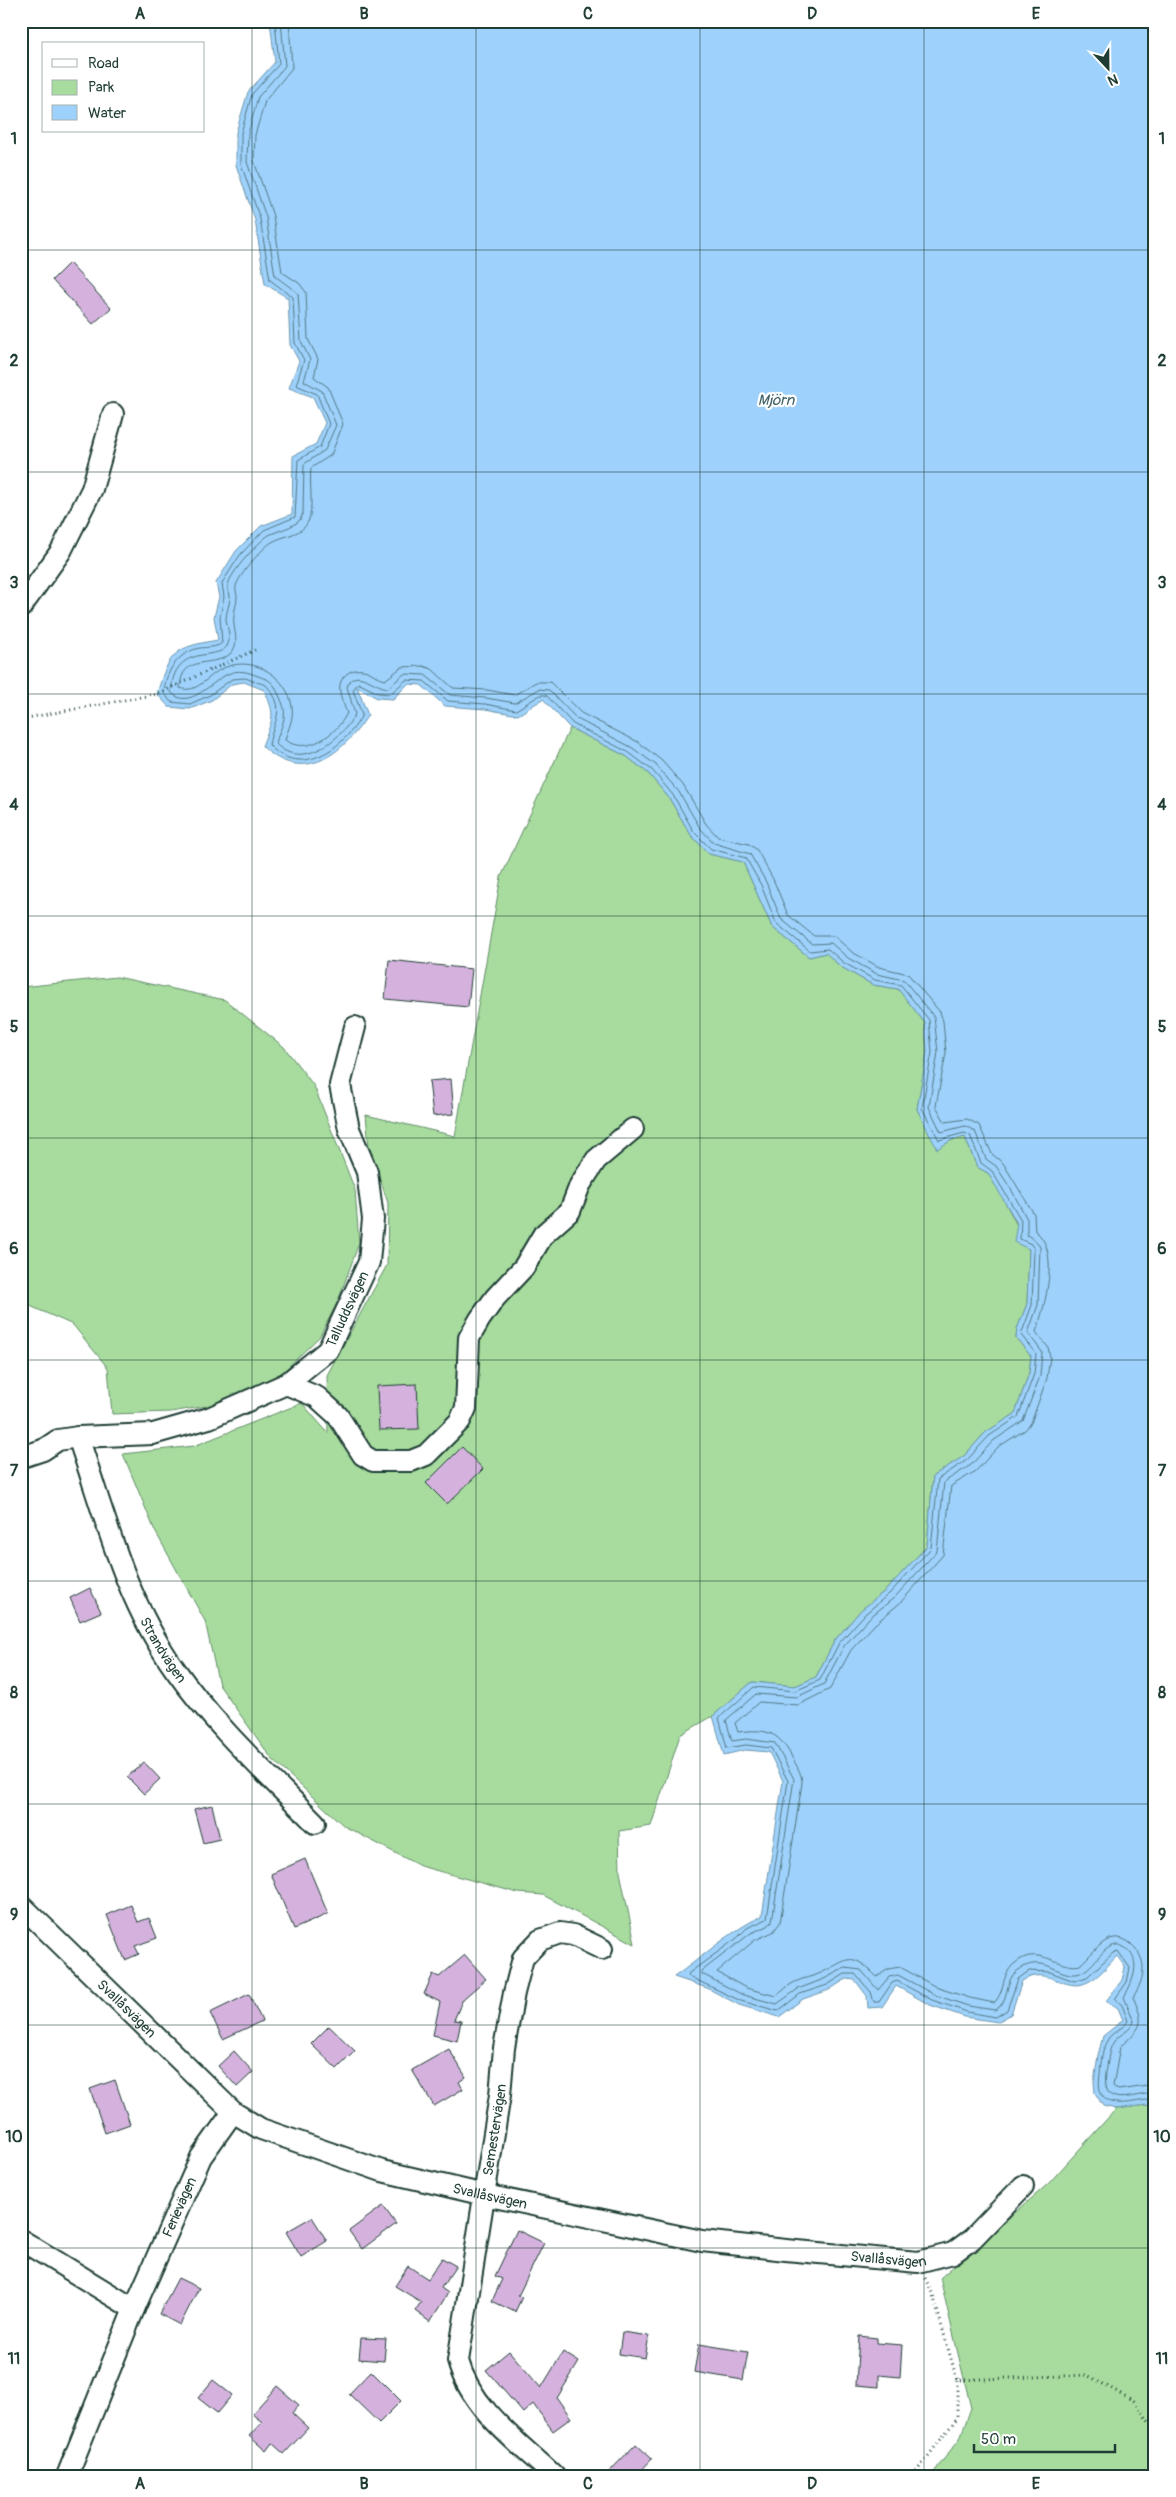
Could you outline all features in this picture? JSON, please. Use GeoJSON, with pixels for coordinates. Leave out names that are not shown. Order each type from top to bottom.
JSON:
{"type":"FeatureCollection","features":[{"type":"Feature","properties":{"kind":"street"},"geometry":{"type":"LineString","coordinates":[[21,607],[61,551],[92,489],[113,414]]}},
{"type":"Feature","properties":{"kind":"street","name":"Talluddsvägen"},"geometry":{"type":"LineString","coordinates":[[22,1455],[43,1450],[58,1440],[78,1437],[153,1434],[185,1426],[242,1405],[286,1384],[328,1350],[370,1262],[373,1219],[366,1172],[349,1129],[340,1086],[355,1027]]}},
{"type":"Feature","properties":{"kind":"street"},"geometry":{"type":"LineString","coordinates":[[286,1384],[317,1397],[338,1416],[363,1455],[373,1461],[411,1461],[426,1456],[460,1421],[466,1408],[469,1338],[480,1319],[495,1298],[524,1267],[543,1235],[570,1211],[580,1185],[596,1160],[633,1129]]}},
{"type":"Feature","properties":{"kind":"street","name":"Strandvägen"},"geometry":{"type":"LineString","coordinates":[[78,1437],[124,1573],[173,1667],[197,1698],[248,1755],[315,1822]]}},
{"type":"Feature","properties":{"kind":"street","name":"Svallåsvägen"},"geometry":{"type":"LineString","coordinates":[[21,1905],[233,2112],[261,2128],[382,2171],[485,2196],[702,2241],[918,2262],[953,2253],[972,2239],[1023,2186]]}},
{"type":"Feature","properties":{"kind":"street","name":"Semestervägen"},"geometry":{"type":"LineString","coordinates":[[554,2476],[476,2400],[461,2374],[458,2361],[500,2096],[504,2048],[522,1958],[540,1940],[560,1933],[573,1935],[602,1949]]}},
{"type":"Feature","properties":{"kind":"street","name":"Ferievägen"},"geometry":{"type":"LineString","coordinates":[[67,2476],[134,2309],[201,2156],[233,2112]]}},
{"type":"Feature","properties":{"kind":"street"},"geometry":{"type":"LineString","coordinates":[[21,2240],[134,2309]]}},
{"type":"Feature","properties":{"kind":"path"},"geometry":{"type":"LineString","coordinates":[[21,719],[158,694],[255,650]]}},
{"type":"Feature","properties":{"kind":"path"},"geometry":{"type":"LineString","coordinates":[[913,2476],[958,2418],[957,2380],[933,2295],[918,2262]]}},
{"type":"Feature","properties":{"kind":"path"},"geometry":{"type":"LineString","coordinates":[[957,2380],[1087,2375],[1134,2401],[1155,2430]]}},
{"type":"Feature","properties":{"kind":"green space"},"geometry":{"type":"Polygon","coordinates":[[[570,728],[626,756],[648,773],[669,798],[691,835],[709,854],[743,862],[772,927],[809,957],[826,953],[841,967],[873,985],[898,989],[925,1023],[927,1052],[917,1109],[937,1148],[952,1140],[965,1137],[977,1167],[988,1173],[1029,1249],[1027,1304],[1017,1329],[1016,1338],[1031,1356],[1029,1373],[1015,1414],[986,1432],[964,1456],[933,1476],[927,1546],[886,1590],[861,1610],[835,1640],[816,1677],[795,1686],[752,1682],[713,1716],[680,1735],[651,1826],[619,1831],[620,1872],[635,1944],[543,1895],[518,1893],[420,1866],[344,1826],[272,1759],[219,1685],[205,1621],[155,1531],[123,1454],[194,1446],[302,1403],[328,1433],[327,1375],[387,1265],[388,1203],[369,1147],[366,1115],[455,1136],[501,877],[570,728]]]}},
{"type":"Feature","properties":{"kind":"green space"},"geometry":{"type":"Polygon","coordinates":[[[117,977],[225,1000],[284,1047],[314,1086],[355,1190],[359,1243],[338,1301],[320,1336],[283,1372],[219,1404],[171,1412],[112,1414],[108,1368],[73,1325],[21,1302],[21,987],[117,977]]]}},
{"type":"Feature","properties":{"kind":"green space"},"geometry":{"type":"Polygon","coordinates":[[[1155,2104],[1155,2476],[931,2476],[960,2438],[971,2408],[940,2278],[1048,2184],[1116,2109],[1155,2104]]]}},
{"type":"Feature","properties":{"kind":"water","name":"Mjörn"},"geometry":{"type":"Polygon","coordinates":[[[270,21],[1155,21],[1155,2104],[1116,2109],[1103,2106],[1095,2093],[1094,2082],[1103,2036],[1123,2020],[1118,2008],[1106,2001],[1122,1980],[1125,1967],[1117,1956],[1096,1977],[1079,1985],[1071,1985],[1040,1976],[1022,1981],[1011,2014],[998,2022],[965,2017],[930,2005],[896,1986],[882,2007],[868,2008],[867,1996],[855,1980],[846,1979],[829,1990],[803,1999],[779,2017],[739,2005],[707,1988],[674,1977],[729,1936],[762,1916],[783,1781],[769,1752],[745,1750],[724,1755],[713,1716],[752,1682],[795,1686],[816,1677],[835,1640],[861,1610],[886,1590],[927,1546],[933,1476],[964,1456],[986,1432],[1015,1414],[1029,1373],[1031,1356],[1016,1338],[1017,1329],[1027,1304],[1029,1249],[1014,1242],[1017,1223],[988,1173],[977,1167],[965,1137],[952,1140],[937,1149],[917,1109],[927,1052],[925,1023],[898,989],[873,985],[841,967],[826,953],[809,957],[772,927],[743,862],[709,854],[691,835],[669,798],[648,773],[626,756],[570,728],[543,699],[518,715],[485,709],[445,706],[421,685],[408,684],[393,699],[377,698],[357,687],[368,715],[358,729],[347,742],[321,760],[307,764],[292,764],[277,758],[262,746],[272,718],[271,706],[264,690],[244,682],[232,684],[212,700],[190,709],[169,707],[157,694],[170,660],[176,654],[192,645],[218,640],[214,617],[219,597],[216,583],[236,551],[261,526],[292,514],[293,456],[316,444],[325,423],[313,397],[289,388],[299,361],[290,345],[288,298],[265,284],[255,220],[236,165],[236,132],[248,92],[275,62],[270,21]]]}},
{"type":"Feature","properties":{"kind":"building"},"geometry":{"type":"Polygon","coordinates":[[[69,263],[111,308],[93,324],[52,280],[69,263]]]}},
{"type":"Feature","properties":{"kind":"building"},"geometry":{"type":"Polygon","coordinates":[[[389,960],[472,969],[468,1007],[385,999],[389,960]]]}},
{"type":"Feature","properties":{"kind":"building"},"geometry":{"type":"Polygon","coordinates":[[[451,1079],[454,1114],[433,1116],[429,1081],[451,1079]]]}},
{"type":"Feature","properties":{"kind":"building"},"geometry":{"type":"Polygon","coordinates":[[[417,1384],[419,1429],[379,1430],[377,1386],[417,1384]]]}},
{"type":"Feature","properties":{"kind":"building"},"geometry":{"type":"Polygon","coordinates":[[[462,1447],[483,1469],[447,1504],[426,1483],[462,1447]]]}},
{"type":"Feature","properties":{"kind":"building"},"geometry":{"type":"Polygon","coordinates":[[[90,1588],[101,1612],[80,1621],[70,1598],[90,1588]]]}},
{"type":"Feature","properties":{"kind":"building"},"geometry":{"type":"Polygon","coordinates":[[[144,1762],[160,1779],[144,1794],[127,1777],[144,1762]]]}},
{"type":"Feature","properties":{"kind":"building"},"geometry":{"type":"Polygon","coordinates":[[[212,1805],[220,1839],[203,1843],[194,1809],[212,1805]]]}},
{"type":"Feature","properties":{"kind":"building"},"geometry":{"type":"Polygon","coordinates":[[[305,1859],[328,1914],[294,1929],[271,1874],[305,1859]]]}},
{"type":"Feature","properties":{"kind":"building"},"geometry":{"type":"Polygon","coordinates":[[[131,1905],[138,1922],[149,1918],[157,1938],[135,1946],[139,1954],[125,1960],[107,1915],[131,1905]]]}},
{"type":"Feature","properties":{"kind":"building"},"geometry":{"type":"Polygon","coordinates":[[[465,1955],[486,1979],[463,1999],[454,2020],[461,2021],[457,2041],[433,2035],[440,2002],[424,1994],[433,1974],[439,1977],[465,1955]]]}},
{"type":"Feature","properties":{"kind":"building"},"geometry":{"type":"Polygon","coordinates":[[[249,1994],[262,2021],[223,2039],[210,2013],[249,1994]]]}},
{"type":"Feature","properties":{"kind":"building"},"geometry":{"type":"Polygon","coordinates":[[[329,2026],[355,2051],[337,2069],[311,2044],[329,2026]]]}},
{"type":"Feature","properties":{"kind":"building"},"geometry":{"type":"Polygon","coordinates":[[[449,2049],[466,2077],[459,2082],[463,2089],[434,2106],[412,2070],[449,2049]]]}},
{"type":"Feature","properties":{"kind":"building"},"geometry":{"type":"Polygon","coordinates":[[[234,2051],[253,2072],[237,2087],[218,2066],[234,2051]]]}},
{"type":"Feature","properties":{"kind":"building"},"geometry":{"type":"Polygon","coordinates":[[[115,2080],[130,2124],[105,2133],[90,2089],[115,2080]]]}},
{"type":"Feature","properties":{"kind":"building"},"geometry":{"type":"Polygon","coordinates":[[[383,2206],[396,2224],[362,2249],[349,2231],[383,2206]]]}},
{"type":"Feature","properties":{"kind":"building"},"geometry":{"type":"Polygon","coordinates":[[[312,2217],[327,2241],[301,2257],[286,2232],[312,2217]]]}},
{"type":"Feature","properties":{"kind":"building"},"geometry":{"type":"Polygon","coordinates":[[[517,2230],[544,2243],[518,2296],[522,2297],[515,2312],[492,2301],[502,2279],[495,2276],[517,2230]]]}},
{"type":"Feature","properties":{"kind":"building"},"geometry":{"type":"Polygon","coordinates":[[[442,2258],[456,2266],[441,2288],[448,2293],[430,2322],[415,2311],[421,2302],[395,2286],[408,2266],[428,2279],[442,2258]]]}},
{"type":"Feature","properties":{"kind":"building"},"geometry":{"type":"Polygon","coordinates":[[[178,2278],[199,2288],[180,2325],[159,2314],[178,2278]]]}},
{"type":"Feature","properties":{"kind":"building"},"geometry":{"type":"Polygon","coordinates":[[[622,2332],[649,2336],[645,2358],[619,2354],[622,2332]]]}},
{"type":"Feature","properties":{"kind":"building"},"geometry":{"type":"Polygon","coordinates":[[[859,2336],[877,2338],[877,2343],[902,2345],[900,2377],[879,2375],[879,2387],[856,2385],[859,2336]]]}},
{"type":"Feature","properties":{"kind":"building"},"geometry":{"type":"Polygon","coordinates":[[[361,2338],[386,2339],[384,2361],[359,2359],[361,2338]]]}},
{"type":"Feature","properties":{"kind":"building"},"geometry":{"type":"Polygon","coordinates":[[[699,2344],[748,2352],[743,2380],[694,2372],[699,2344]]]}},
{"type":"Feature","properties":{"kind":"building"},"geometry":{"type":"Polygon","coordinates":[[[509,2351],[541,2388],[563,2352],[579,2362],[557,2398],[571,2418],[553,2431],[533,2404],[523,2413],[486,2370],[509,2351]]]}},
{"type":"Feature","properties":{"kind":"building"},"geometry":{"type":"Polygon","coordinates":[[[371,2371],[401,2401],[379,2423],[349,2394],[371,2371]]]}},
{"type":"Feature","properties":{"kind":"building"},"geometry":{"type":"Polygon","coordinates":[[[213,2380],[232,2395],[217,2413],[198,2398],[213,2380]]]}},
{"type":"Feature","properties":{"kind":"building"},"geometry":{"type":"Polygon","coordinates":[[[277,2386],[299,2405],[292,2413],[308,2428],[284,2454],[272,2443],[266,2451],[249,2436],[262,2422],[252,2414],[277,2386]]]}},
{"type":"Feature","properties":{"kind":"building"},"geometry":{"type":"Polygon","coordinates":[[[636,2444],[652,2459],[636,2476],[605,2476],[636,2444]]]}}]}
